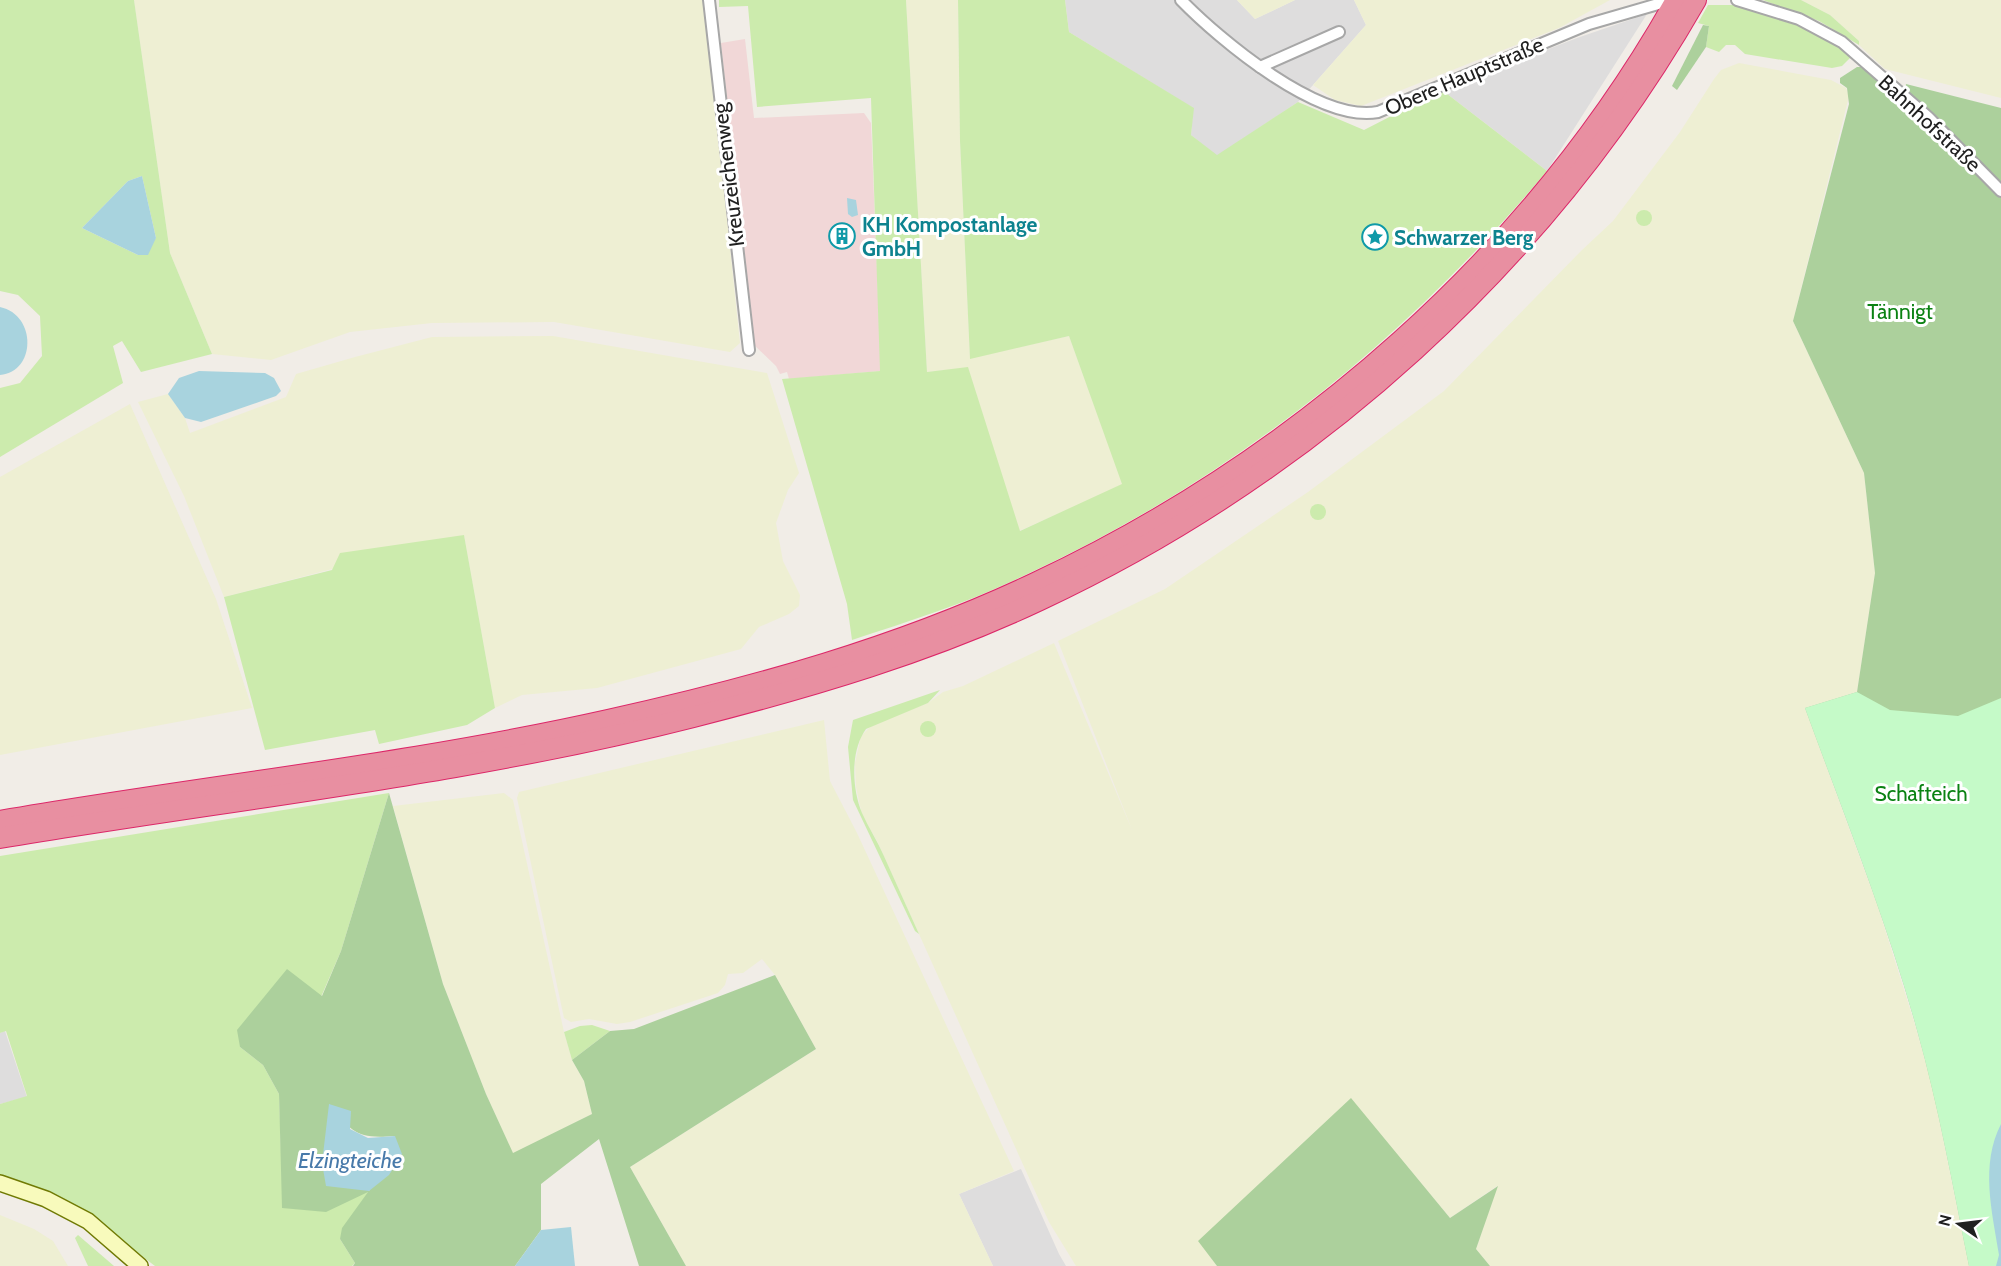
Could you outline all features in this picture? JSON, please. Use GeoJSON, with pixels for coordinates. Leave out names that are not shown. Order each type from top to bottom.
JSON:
{"type":"FeatureCollection","features":[{"type":"Feature","properties":{"kind":"highway"},"geometry":{"type":"LineString","coordinates":[[0,821],[344,768],[604,721],[691,701],[839,658],[912,634],[1033,584],[1115,543],[1183,504],[1250,461],[1354,381],[1403,338],[1493,249],[1568,160],[1640,59],[1674,0]]}},
{"type":"Feature","properties":{"kind":"highway"},"geometry":{"type":"LineString","coordinates":[[0,838],[334,786],[615,735],[776,695],[841,675],[909,652],[1040,600],[1187,521],[1256,477],[1365,394],[1414,351],[1466,301],[1546,215],[1626,109],[1696,0]]}},
{"type":"Feature","properties":{"kind":"main road"},"geometry":{"type":"LineString","coordinates":[[0,1183],[46,1199],[88,1221],[140,1266]]}},
{"type":"Feature","properties":{"kind":"street","name":"Kreuzeichenweg"},"geometry":{"type":"LineString","coordinates":[[709,0],[749,350]]}},
{"type":"Feature","properties":{"kind":"street","name":"Obere Hauptstraße"},"geometry":{"type":"LineString","coordinates":[[1181,0],[1220,36],[1260,67],[1338,109],[1370,113],[1590,24],[1647,5],[1674,0]]}},
{"type":"Feature","properties":{"kind":"street","name":"Bahnhofstraße"},"geometry":{"type":"LineString","coordinates":[[1737,0],[1799,19],[1842,42],[1860,55],[1928,117],[2001,191]]}},
{"type":"Feature","properties":{"kind":"street"},"geometry":{"type":"LineString","coordinates":[[1260,67],[1339,32]]}},
{"type":"Feature","properties":{"kind":"shaded area"},"geometry":{"type":"Polygon","coordinates":[[[1065,0],[1237,0],[1255,19],[1295,0],[1354,0],[1366,25],[1298,102],[1217,156],[1191,135],[1193,108],[1069,32],[1065,0]]]}},
{"type":"Feature","properties":{"kind":"shaded area"},"geometry":{"type":"Polygon","coordinates":[[[1647,14],[1547,171],[1442,90],[1577,38],[1647,14]]]}},
{"type":"Feature","properties":{"kind":"shaded area"},"geometry":{"type":"Polygon","coordinates":[[[745,39],[754,118],[864,113],[871,123],[881,371],[789,379],[787,372],[780,374],[776,366],[753,344],[721,43],[745,39]]]}},
{"type":"Feature","properties":{"kind":"shaded area"},"geometry":{"type":"Polygon","coordinates":[[[5,1031],[27,1097],[0,1104],[0,1033],[5,1031]]]}},
{"type":"Feature","properties":{"kind":"shaded area"},"geometry":{"type":"Polygon","coordinates":[[[1021,1169],[1066,1266],[993,1266],[959,1194],[1021,1169]]]}},
{"type":"Feature","properties":{"kind":"green space"},"geometry":{"type":"Polygon","coordinates":[[[0,0],[134,0],[170,253],[212,354],[141,372],[122,341],[113,346],[123,383],[0,457],[0,388],[20,383],[42,356],[40,316],[18,295],[0,291],[0,0]],[[142,176],[128,181],[82,228],[138,255],[156,238],[142,176]]]}},
{"type":"Feature","properties":{"kind":"green space"},"geometry":{"type":"Polygon","coordinates":[[[134,0],[704,0],[740,343],[730,352],[554,322],[432,323],[350,332],[271,360],[212,354],[170,253],[134,0]]]}},
{"type":"Feature","properties":{"kind":"green space"},"geometry":{"type":"Polygon","coordinates":[[[719,0],[906,0],[927,372],[968,367],[1020,531],[1122,484],[1069,336],[970,359],[960,141],[958,0],[1065,0],[1069,32],[1194,108],[1191,135],[1217,155],[1298,102],[1364,130],[1442,90],[1547,171],[1491,235],[1432,295],[1371,351],[1307,404],[1240,452],[1170,498],[1097,539],[1021,577],[959,603],[852,640],[847,604],[782,379],[880,371],[871,98],[757,107],[748,6],[719,7],[719,0]]]}},
{"type":"Feature","properties":{"kind":"green space"},"geometry":{"type":"Polygon","coordinates":[[[906,0],[958,0],[960,141],[970,358],[1069,336],[1123,485],[1019,531],[968,368],[927,372],[906,0]]]}},
{"type":"Feature","properties":{"kind":"green space"},"geometry":{"type":"Polygon","coordinates":[[[1237,0],[1295,0],[1255,19],[1237,0]]]}},
{"type":"Feature","properties":{"kind":"green space"},"geometry":{"type":"Polygon","coordinates":[[[1354,0],[1610,0],[1559,28],[1361,106],[1335,100],[1313,85],[1366,25],[1354,0]]]}},
{"type":"Feature","properties":{"kind":"green space"},"geometry":{"type":"Polygon","coordinates":[[[1763,0],[1801,0],[1830,15],[1859,41],[1859,45],[1819,21],[1763,0]]]}},
{"type":"Feature","properties":{"kind":"green space"},"geometry":{"type":"Polygon","coordinates":[[[1801,0],[2001,0],[2001,98],[1885,69],[1830,15],[1801,0]]]}},
{"type":"Feature","properties":{"kind":"green space"},"geometry":{"type":"Polygon","coordinates":[[[1708,5],[1736,5],[1792,19],[1850,53],[1850,58],[1842,66],[1832,68],[1745,54],[1735,45],[1726,45],[1719,52],[1706,47],[1709,26],[1698,23],[1708,5]]]}},
{"type":"Feature","properties":{"kind":"green space"},"geometry":{"type":"Polygon","coordinates":[[[1703,25],[1709,26],[1706,47],[1677,90],[1672,86],[1703,25]]]}},
{"type":"Feature","properties":{"kind":"green space"},"geometry":{"type":"Polygon","coordinates":[[[1739,63],[1831,80],[1846,88],[1849,96],[1793,321],[1864,473],[1875,573],[1857,692],[1805,708],[1878,907],[1916,1028],[1933,1089],[1969,1266],[1490,1266],[1476,1249],[1497,1186],[1450,1218],[1351,1099],[1199,1241],[1217,1266],[1076,1266],[1049,1222],[877,841],[862,815],[856,787],[855,763],[861,736],[873,724],[928,703],[943,692],[963,686],[1054,643],[1132,830],[1058,641],[1165,589],[1308,492],[1444,391],[1613,221],[1680,132],[1721,70],[1739,63]]]}},
{"type":"Feature","properties":{"kind":"green space","name":"Tännigt"},"geometry":{"type":"Polygon","coordinates":[[[1857,67],[1863,67],[1904,98],[1906,84],[2001,108],[2001,1124],[1969,1266],[1932,1089],[1905,989],[1864,868],[1805,708],[1857,692],[1875,573],[1864,473],[1793,321],[1849,104],[1847,88],[1840,83],[1840,78],[1857,67]]]}},
{"type":"Feature","properties":{"kind":"green space"},"geometry":{"type":"Polygon","coordinates":[[[1644,210],[1650,212],[1652,218],[1650,224],[1644,226],[1638,224],[1636,218],[1638,212],[1644,210]]]}},
{"type":"Feature","properties":{"kind":"green space"},"geometry":{"type":"Polygon","coordinates":[[[553,336],[767,373],[799,473],[788,490],[776,523],[783,561],[800,595],[799,606],[789,614],[759,627],[741,649],[597,688],[522,695],[495,708],[464,535],[224,597],[184,496],[138,402],[168,394],[185,418],[190,433],[286,397],[296,374],[355,357],[432,337],[553,336]]]}},
{"type":"Feature","properties":{"kind":"green space"},"geometry":{"type":"Polygon","coordinates":[[[130,404],[216,599],[252,708],[0,755],[0,477],[130,404]]]}},
{"type":"Feature","properties":{"kind":"green space"},"geometry":{"type":"Polygon","coordinates":[[[1318,504],[1326,512],[1318,520],[1310,512],[1318,504]]]}},
{"type":"Feature","properties":{"kind":"green space"},"geometry":{"type":"Polygon","coordinates":[[[464,535],[495,708],[467,725],[379,744],[375,730],[265,750],[224,597],[332,570],[340,553],[464,535]]]}},
{"type":"Feature","properties":{"kind":"green space"},"geometry":{"type":"Polygon","coordinates":[[[940,690],[928,703],[866,729],[857,748],[854,770],[856,793],[862,813],[881,849],[919,934],[915,931],[853,800],[848,747],[853,720],[940,690]]]}},
{"type":"Feature","properties":{"kind":"green space","name":"Schafteich"},"geometry":{"type":"Polygon","coordinates":[[[1857,692],[1890,710],[1958,716],[2001,698],[2001,1266],[1969,1266],[1932,1089],[1905,989],[1864,868],[1805,708],[1857,692]]]}},
{"type":"Feature","properties":{"kind":"green space"},"geometry":{"type":"Polygon","coordinates":[[[824,720],[830,781],[857,833],[1014,1171],[959,1194],[993,1266],[686,1266],[630,1167],[816,1049],[775,975],[762,959],[743,973],[728,974],[725,985],[718,993],[630,1022],[617,1024],[589,1019],[571,1022],[564,1018],[517,798],[519,792],[824,720]]]}},
{"type":"Feature","properties":{"kind":"green space"},"geometry":{"type":"Polygon","coordinates":[[[928,721],[936,729],[928,737],[920,729],[928,721]]]}},
{"type":"Feature","properties":{"kind":"green space"},"geometry":{"type":"Polygon","coordinates":[[[389,793],[341,951],[321,997],[240,1047],[263,1065],[279,1094],[283,1208],[369,1191],[340,1239],[355,1263],[352,1266],[155,1266],[90,1217],[53,1194],[0,1176],[0,1104],[27,1096],[6,1031],[0,1033],[0,856],[389,793]]]}},
{"type":"Feature","properties":{"kind":"green space"},"geometry":{"type":"Polygon","coordinates":[[[389,793],[443,984],[486,1094],[513,1153],[592,1114],[584,1081],[572,1060],[610,1031],[634,1029],[775,975],[816,1049],[630,1167],[686,1266],[639,1266],[599,1139],[541,1184],[541,1230],[515,1266],[353,1266],[355,1263],[340,1239],[342,1228],[368,1192],[326,1212],[282,1208],[279,1094],[263,1065],[240,1047],[237,1030],[287,969],[322,996],[341,951],[389,793]],[[329,1104],[369,1191],[395,1136],[363,1135],[350,1128],[329,1104]]]}},
{"type":"Feature","properties":{"kind":"green space"},"geometry":{"type":"Polygon","coordinates":[[[504,793],[513,800],[564,1032],[572,1060],[584,1081],[592,1114],[513,1154],[486,1094],[443,984],[393,806],[504,793]]]}},
{"type":"Feature","properties":{"kind":"green space"},"geometry":{"type":"Polygon","coordinates":[[[592,1025],[610,1031],[572,1060],[564,1032],[580,1026],[592,1025]]]}},
{"type":"Feature","properties":{"kind":"green space"},"geometry":{"type":"Polygon","coordinates":[[[1351,1098],[1450,1218],[1498,1186],[1476,1249],[1490,1266],[1217,1266],[1198,1241],[1351,1098]]]}},
{"type":"Feature","properties":{"kind":"green space"},"geometry":{"type":"Polygon","coordinates":[[[0,1215],[34,1229],[53,1241],[68,1266],[0,1266],[0,1215]]]}},
{"type":"Feature","properties":{"kind":"green space"},"geometry":{"type":"Polygon","coordinates":[[[78,1235],[114,1266],[88,1266],[75,1238],[78,1235]]]}},
{"type":"Feature","properties":{"kind":"water"},"geometry":{"type":"Polygon","coordinates":[[[142,176],[156,238],[148,255],[138,255],[82,228],[128,181],[142,176]]]}},
{"type":"Feature","properties":{"kind":"water"},"geometry":{"type":"Polygon","coordinates":[[[847,198],[856,200],[858,215],[852,217],[848,214],[847,198]]]}},
{"type":"Feature","properties":{"kind":"water"},"geometry":{"type":"Polygon","coordinates":[[[0,307],[12,312],[21,321],[26,331],[27,343],[26,354],[20,364],[12,372],[0,375],[0,307]]]}},
{"type":"Feature","properties":{"kind":"water"},"geometry":{"type":"Polygon","coordinates":[[[199,371],[265,373],[274,378],[281,391],[276,396],[201,422],[185,418],[168,394],[179,378],[199,371]]]}},
{"type":"Feature","properties":{"kind":"water","name":"Elzingteiche"},"geometry":{"type":"Polygon","coordinates":[[[329,1104],[351,1111],[350,1129],[368,1138],[395,1136],[402,1154],[389,1175],[369,1191],[326,1186],[322,1163],[329,1104]]]}},
{"type":"Feature","properties":{"kind":"water"},"geometry":{"type":"Polygon","coordinates":[[[2001,1124],[2001,1266],[1996,1266],[1999,1255],[1991,1205],[1989,1172],[1995,1140],[2001,1124]]]}},
{"type":"Feature","properties":{"kind":"water"},"geometry":{"type":"Polygon","coordinates":[[[571,1227],[575,1266],[515,1266],[541,1230],[571,1227]]]}},
{"type":"Feature","properties":{"kind":"place","name":"KH Kompostanlage GmbH"},"geometry":{"type":"Point","coordinates":[842,236]}},
{"type":"Feature","properties":{"kind":"place","name":"Schwarzer Berg"},"geometry":{"type":"Point","coordinates":[1375,237]}}]}
